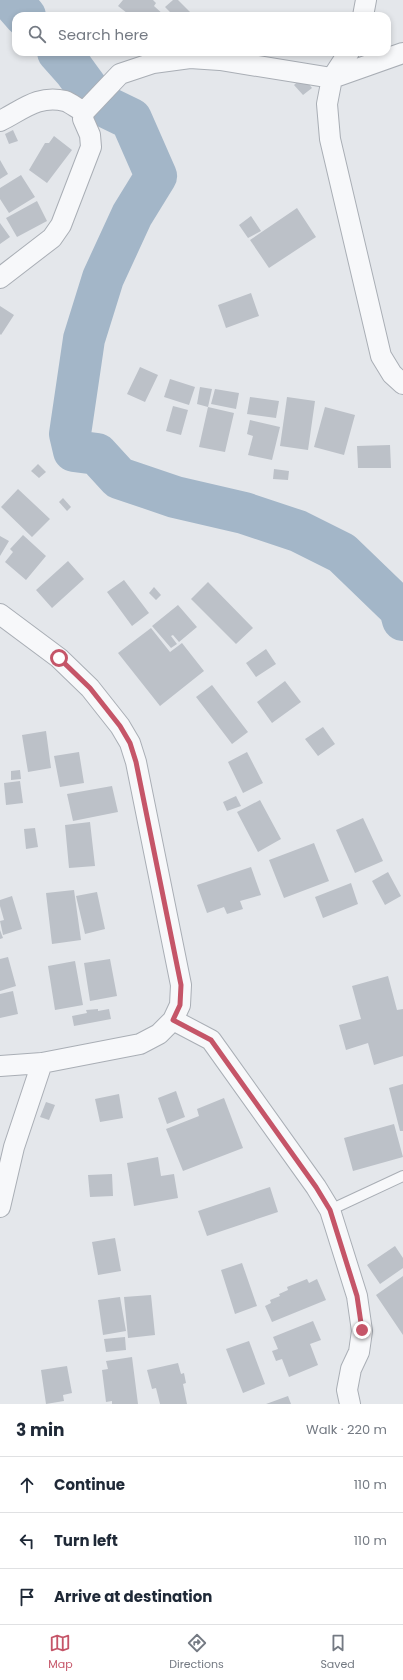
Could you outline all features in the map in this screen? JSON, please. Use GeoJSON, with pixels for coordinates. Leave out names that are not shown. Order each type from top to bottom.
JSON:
{"type":"FeatureCollection","features":[{"type":"Feature","properties":{"kind":"street"},"geometry":{"type":"LineString","coordinates":[[364,12],[366,0]]}},
{"type":"Feature","properties":{"kind":"street"},"geometry":{"type":"LineString","coordinates":[[0,278],[52,238],[61,226],[91,147],[90,135],[83,119],[86,110],[120,74],[153,63],[190,58],[220,60],[332,78],[403,53]]}},
{"type":"Feature","properties":{"kind":"street"},"geometry":{"type":"LineString","coordinates":[[346,56],[332,78],[326,104],[330,139],[381,356],[392,374],[403,384]]}},
{"type":"Feature","properties":{"kind":"street"},"geometry":{"type":"LineString","coordinates":[[0,121],[24,107],[45,100],[65,101],[86,110]]}},
{"type":"Feature","properties":{"kind":"street"},"geometry":{"type":"LineString","coordinates":[[0,614],[59,658],[90,688],[120,726],[130,743],[136,762],[181,985],[180,1005],[173,1020],[159,1034],[140,1044],[42,1063],[0,1066]]}},
{"type":"Feature","properties":{"kind":"street"},"geometry":{"type":"LineString","coordinates":[[173,1020],[211,1040],[316,1187],[330,1210],[357,1296],[362,1330],[359,1352],[351,1369],[347,1390],[350,1404]]}},
{"type":"Feature","properties":{"kind":"street"},"geometry":{"type":"LineString","coordinates":[[0,1207],[14,1147],[42,1063]]}},
{"type":"Feature","properties":{"kind":"lane"},"geometry":{"type":"LineString","coordinates":[[330,1210],[403,1176]]}},
{"type":"Feature","properties":{"kind":"building"},"geometry":{"type":"Polygon","coordinates":[[[123,0],[153,0],[156,3],[154,6],[161,12],[126,12],[118,6],[123,0]]]}},
{"type":"Feature","properties":{"kind":"building"},"geometry":{"type":"Polygon","coordinates":[[[173,0],[178,0],[190,12],[170,12],[165,7],[173,0]]]}},
{"type":"Feature","properties":{"kind":"building"},"geometry":{"type":"Polygon","coordinates":[[[303,77],[312,88],[303,95],[294,85],[303,77]]]}},
{"type":"Feature","properties":{"kind":"building"},"geometry":{"type":"Polygon","coordinates":[[[13,130],[18,141],[9,144],[5,134],[13,130]]]}},
{"type":"Feature","properties":{"kind":"building"},"geometry":{"type":"Polygon","coordinates":[[[54,136],[72,150],[47,183],[29,170],[45,143],[49,143],[54,136]]]}},
{"type":"Feature","properties":{"kind":"building"},"geometry":{"type":"Polygon","coordinates":[[[0,160],[8,174],[0,179],[0,160]]]}},
{"type":"Feature","properties":{"kind":"building"},"geometry":{"type":"Polygon","coordinates":[[[21,175],[35,197],[9,213],[0,199],[0,188],[21,175]]]}},
{"type":"Feature","properties":{"kind":"building"},"geometry":{"type":"Polygon","coordinates":[[[37,201],[47,221],[17,237],[6,218],[37,201]]]}},
{"type":"Feature","properties":{"kind":"building"},"geometry":{"type":"Polygon","coordinates":[[[297,208],[316,237],[269,268],[250,240],[297,208]]]}},
{"type":"Feature","properties":{"kind":"building"},"geometry":{"type":"Polygon","coordinates":[[[251,216],[261,231],[248,238],[239,225],[251,216]]]}},
{"type":"Feature","properties":{"kind":"building"},"geometry":{"type":"Polygon","coordinates":[[[0,223],[10,237],[0,244],[0,223]]]}},
{"type":"Feature","properties":{"kind":"building"},"geometry":{"type":"Polygon","coordinates":[[[251,293],[259,316],[226,328],[218,305],[251,293]]]}},
{"type":"Feature","properties":{"kind":"building"},"geometry":{"type":"Polygon","coordinates":[[[0,306],[14,315],[1,335],[0,334],[0,306]]]}},
{"type":"Feature","properties":{"kind":"building"},"geometry":{"type":"Polygon","coordinates":[[[140,367],[158,375],[145,402],[127,394],[140,367]]]}},
{"type":"Feature","properties":{"kind":"building"},"geometry":{"type":"Polygon","coordinates":[[[170,379],[195,387],[189,405],[164,397],[170,379]]]}},
{"type":"Feature","properties":{"kind":"building"},"geometry":{"type":"Polygon","coordinates":[[[200,387],[212,389],[208,407],[197,404],[200,387]]]}},
{"type":"Feature","properties":{"kind":"building"},"geometry":{"type":"Polygon","coordinates":[[[215,389],[239,393],[236,409],[211,404],[215,389]]]}},
{"type":"Feature","properties":{"kind":"building"},"geometry":{"type":"Polygon","coordinates":[[[250,397],[279,401],[276,418],[247,414],[250,397]]]}},
{"type":"Feature","properties":{"kind":"building"},"geometry":{"type":"Polygon","coordinates":[[[287,397],[315,401],[308,450],[280,446],[287,397]]]}},
{"type":"Feature","properties":{"kind":"building"},"geometry":{"type":"Polygon","coordinates":[[[173,406],[188,410],[181,435],[166,431],[173,406]]]}},
{"type":"Feature","properties":{"kind":"building"},"geometry":{"type":"Polygon","coordinates":[[[208,407],[234,413],[225,452],[199,447],[208,407]]]}},
{"type":"Feature","properties":{"kind":"building"},"geometry":{"type":"Polygon","coordinates":[[[325,407],[355,415],[344,455],[314,447],[325,407]]]}},
{"type":"Feature","properties":{"kind":"building"},"geometry":{"type":"Polygon","coordinates":[[[250,420],[280,427],[272,460],[248,455],[253,436],[247,434],[250,420]]]}},
{"type":"Feature","properties":{"kind":"building"},"geometry":{"type":"Polygon","coordinates":[[[390,445],[391,468],[358,468],[357,446],[390,445]]]}},
{"type":"Feature","properties":{"kind":"building"},"geometry":{"type":"Polygon","coordinates":[[[38,464],[46,472],[39,478],[31,471],[38,464]]]}},
{"type":"Feature","properties":{"kind":"building"},"geometry":{"type":"Polygon","coordinates":[[[274,469],[289,471],[288,480],[273,479],[274,469]]]}},
{"type":"Feature","properties":{"kind":"building"},"geometry":{"type":"Polygon","coordinates":[[[18,489],[50,519],[32,537],[1,507],[18,489]]]}},
{"type":"Feature","properties":{"kind":"building"},"geometry":{"type":"Polygon","coordinates":[[[63,498],[71,507],[67,511],[59,502],[63,498]]]}},
{"type":"Feature","properties":{"kind":"building"},"geometry":{"type":"Polygon","coordinates":[[[23,535],[46,556],[26,580],[5,562],[13,552],[10,549],[23,535]]]}},
{"type":"Feature","properties":{"kind":"building"},"geometry":{"type":"Polygon","coordinates":[[[0,536],[9,541],[0,556],[0,536]]]}},
{"type":"Feature","properties":{"kind":"building"},"geometry":{"type":"Polygon","coordinates":[[[68,561],[84,579],[52,608],[36,590],[68,561]]]}},
{"type":"Feature","properties":{"kind":"building"},"geometry":{"type":"Polygon","coordinates":[[[124,580],[149,613],[132,626],[107,592],[124,580]]]}},
{"type":"Feature","properties":{"kind":"building"},"geometry":{"type":"Polygon","coordinates":[[[208,582],[253,628],[236,644],[191,599],[208,582]]]}},
{"type":"Feature","properties":{"kind":"building"},"geometry":{"type":"Polygon","coordinates":[[[154,587],[161,595],[156,600],[149,593],[154,587]]]}},
{"type":"Feature","properties":{"kind":"building"},"geometry":{"type":"Polygon","coordinates":[[[178,605],[197,627],[179,642],[173,635],[171,636],[177,644],[171,648],[152,626],[178,605]]]}},
{"type":"Feature","properties":{"kind":"building"},"geometry":{"type":"Polygon","coordinates":[[[151,628],[170,652],[182,643],[204,671],[160,706],[118,653],[151,628]]]}},
{"type":"Feature","properties":{"kind":"building"},"geometry":{"type":"Polygon","coordinates":[[[266,649],[276,664],[256,677],[246,663],[266,649]]]}},
{"type":"Feature","properties":{"kind":"building"},"geometry":{"type":"Polygon","coordinates":[[[285,681],[301,702],[272,723],[257,702],[285,681]]]}},
{"type":"Feature","properties":{"kind":"building"},"geometry":{"type":"Polygon","coordinates":[[[212,685],[248,732],[232,744],[196,697],[212,685]]]}},
{"type":"Feature","properties":{"kind":"building"},"geometry":{"type":"Polygon","coordinates":[[[323,727],[335,744],[318,756],[305,739],[323,727]]]}},
{"type":"Feature","properties":{"kind":"building"},"geometry":{"type":"Polygon","coordinates":[[[46,731],[51,768],[28,772],[22,735],[46,731]]]}},
{"type":"Feature","properties":{"kind":"building"},"geometry":{"type":"Polygon","coordinates":[[[79,752],[84,783],[60,787],[54,756],[79,752]]]}},
{"type":"Feature","properties":{"kind":"building"},"geometry":{"type":"Polygon","coordinates":[[[247,752],[263,783],[243,793],[228,762],[247,752]]]}},
{"type":"Feature","properties":{"kind":"building"},"geometry":{"type":"Polygon","coordinates":[[[20,770],[21,779],[11,780],[11,771],[20,770]]]}},
{"type":"Feature","properties":{"kind":"building"},"geometry":{"type":"Polygon","coordinates":[[[20,781],[23,803],[6,805],[4,783],[20,781]]]}},
{"type":"Feature","properties":{"kind":"building"},"geometry":{"type":"Polygon","coordinates":[[[112,786],[118,812],[73,821],[67,794],[112,786]]]}},
{"type":"Feature","properties":{"kind":"building"},"geometry":{"type":"Polygon","coordinates":[[[236,796],[241,806],[227,811],[223,802],[236,796]]]}},
{"type":"Feature","properties":{"kind":"building"},"geometry":{"type":"Polygon","coordinates":[[[260,800],[281,839],[258,852],[237,812],[260,800]]]}},
{"type":"Feature","properties":{"kind":"building"},"geometry":{"type":"Polygon","coordinates":[[[363,818],[383,861],[355,873],[336,830],[363,818]]]}},
{"type":"Feature","properties":{"kind":"building"},"geometry":{"type":"Polygon","coordinates":[[[90,822],[95,866],[69,868],[65,825],[90,822]]]}},
{"type":"Feature","properties":{"kind":"building"},"geometry":{"type":"Polygon","coordinates":[[[35,828],[38,847],[26,849],[24,829],[35,828]]]}},
{"type":"Feature","properties":{"kind":"building"},"geometry":{"type":"Polygon","coordinates":[[[314,843],[329,881],[284,898],[269,860],[314,843]]]}},
{"type":"Feature","properties":{"kind":"building"},"geometry":{"type":"Polygon","coordinates":[[[251,867],[261,895],[240,901],[243,909],[227,914],[224,907],[207,913],[197,885],[251,867]]]}},
{"type":"Feature","properties":{"kind":"building"},"geometry":{"type":"Polygon","coordinates":[[[388,872],[401,896],[385,905],[372,881],[388,872]]]}},
{"type":"Feature","properties":{"kind":"building"},"geometry":{"type":"Polygon","coordinates":[[[351,883],[358,904],[323,918],[315,897],[351,883]]]}},
{"type":"Feature","properties":{"kind":"building"},"geometry":{"type":"Polygon","coordinates":[[[74,890],[81,940],[52,944],[46,893],[74,890]]]}},
{"type":"Feature","properties":{"kind":"building"},"geometry":{"type":"Polygon","coordinates":[[[97,892],[105,929],[85,934],[76,896],[97,892]]]}},
{"type":"Feature","properties":{"kind":"building"},"geometry":{"type":"Polygon","coordinates":[[[12,896],[22,929],[3,935],[0,921],[4,920],[0,900],[12,896]]]}},
{"type":"Feature","properties":{"kind":"building"},"geometry":{"type":"Polygon","coordinates":[[[0,930],[3,938],[0,939],[0,930]]]}},
{"type":"Feature","properties":{"kind":"building"},"geometry":{"type":"Polygon","coordinates":[[[8,957],[16,986],[0,991],[0,959],[8,957]]]}},
{"type":"Feature","properties":{"kind":"building"},"geometry":{"type":"Polygon","coordinates":[[[110,959],[117,996],[90,1001],[84,963],[110,959]]]}},
{"type":"Feature","properties":{"kind":"building"},"geometry":{"type":"Polygon","coordinates":[[[75,961],[83,1005],[55,1010],[48,966],[75,961]]]}},
{"type":"Feature","properties":{"kind":"building"},"geometry":{"type":"Polygon","coordinates":[[[388,976],[397,1010],[403,1009],[403,1056],[374,1065],[368,1043],[346,1050],[339,1025],[361,1019],[352,986],[388,976]]]}},
{"type":"Feature","properties":{"kind":"building"},"geometry":{"type":"Polygon","coordinates":[[[13,991],[18,1014],[0,1018],[0,994],[13,991]]]}},
{"type":"Feature","properties":{"kind":"building"},"geometry":{"type":"Polygon","coordinates":[[[98,1009],[98,1011],[109,1009],[111,1019],[74,1026],[72,1016],[87,1013],[86,1010],[98,1009]]]}},
{"type":"Feature","properties":{"kind":"building"},"geometry":{"type":"Polygon","coordinates":[[[403,1084],[403,1131],[400,1131],[389,1088],[403,1084]]]}},
{"type":"Feature","properties":{"kind":"building"},"geometry":{"type":"Polygon","coordinates":[[[176,1091],[185,1117],[167,1124],[158,1098],[176,1091]]]}},
{"type":"Feature","properties":{"kind":"building"},"geometry":{"type":"Polygon","coordinates":[[[119,1094],[123,1118],[100,1122],[95,1099],[119,1094]]]}},
{"type":"Feature","properties":{"kind":"building"},"geometry":{"type":"Polygon","coordinates":[[[224,1098],[243,1148],[183,1171],[166,1129],[199,1116],[197,1109],[224,1098]]]}},
{"type":"Feature","properties":{"kind":"building"},"geometry":{"type":"Polygon","coordinates":[[[46,1102],[55,1105],[49,1120],[40,1117],[46,1102]]]}},
{"type":"Feature","properties":{"kind":"building"},"geometry":{"type":"Polygon","coordinates":[[[394,1124],[403,1157],[353,1171],[344,1138],[394,1124]]]}},
{"type":"Feature","properties":{"kind":"building"},"geometry":{"type":"Polygon","coordinates":[[[158,1157],[161,1176],[174,1174],[178,1198],[134,1206],[127,1163],[158,1157]]]}},
{"type":"Feature","properties":{"kind":"building"},"geometry":{"type":"Polygon","coordinates":[[[112,1174],[113,1196],[90,1197],[88,1175],[112,1174]]]}},
{"type":"Feature","properties":{"kind":"building"},"geometry":{"type":"Polygon","coordinates":[[[270,1187],[278,1212],[207,1236],[198,1211],[270,1187]]]}},
{"type":"Feature","properties":{"kind":"building"},"geometry":{"type":"Polygon","coordinates":[[[115,1238],[121,1271],[98,1275],[92,1242],[115,1238]]]}},
{"type":"Feature","properties":{"kind":"building"},"geometry":{"type":"Polygon","coordinates":[[[395,1246],[403,1258],[403,1268],[380,1284],[367,1265],[395,1246]]]}},
{"type":"Feature","properties":{"kind":"building"},"geometry":{"type":"Polygon","coordinates":[[[242,1263],[257,1306],[235,1314],[221,1270],[242,1263]]]}},
{"type":"Feature","properties":{"kind":"building"},"geometry":{"type":"Polygon","coordinates":[[[403,1276],[403,1335],[376,1295],[403,1276]]]}},
{"type":"Feature","properties":{"kind":"building"},"geometry":{"type":"Polygon","coordinates":[[[307,1279],[309,1283],[317,1279],[326,1300],[272,1322],[265,1306],[271,1303],[270,1300],[280,1296],[279,1294],[288,1290],[287,1287],[307,1279]]]}},
{"type":"Feature","properties":{"kind":"building"},"geometry":{"type":"Polygon","coordinates":[[[151,1295],[155,1335],[128,1338],[124,1297],[151,1295]]]}},
{"type":"Feature","properties":{"kind":"building"},"geometry":{"type":"Polygon","coordinates":[[[120,1297],[126,1331],[103,1335],[98,1300],[120,1297]]]}},
{"type":"Feature","properties":{"kind":"building"},"geometry":{"type":"Polygon","coordinates":[[[313,1321],[321,1340],[310,1344],[318,1365],[289,1377],[282,1359],[276,1361],[272,1351],[278,1349],[273,1337],[313,1321]]]}},
{"type":"Feature","properties":{"kind":"building"},"geometry":{"type":"Polygon","coordinates":[[[125,1337],[126,1350],[106,1352],[104,1339],[125,1337]]]}},
{"type":"Feature","properties":{"kind":"building"},"geometry":{"type":"Polygon","coordinates":[[[249,1341],[265,1384],[243,1393],[226,1349],[249,1341]]]}},
{"type":"Feature","properties":{"kind":"building"},"geometry":{"type":"Polygon","coordinates":[[[132,1357],[138,1404],[112,1404],[112,1401],[106,1402],[102,1370],[108,1369],[106,1361],[132,1357]]]}},
{"type":"Feature","properties":{"kind":"building"},"geometry":{"type":"Polygon","coordinates":[[[178,1363],[181,1374],[184,1373],[186,1383],[183,1384],[187,1404],[160,1404],[156,1388],[152,1389],[147,1370],[178,1363]]]}},
{"type":"Feature","properties":{"kind":"building"},"geometry":{"type":"Polygon","coordinates":[[[67,1366],[72,1393],[63,1395],[64,1401],[46,1404],[41,1370],[67,1366]]]}},
{"type":"Feature","properties":{"kind":"building"},"geometry":{"type":"Polygon","coordinates":[[[288,1396],[291,1404],[266,1404],[288,1396]]]}},
{"type":"Feature","properties":{"kind":"waterway"},"geometry":{"type":"LineString","coordinates":[[11,0],[22,12]]}},
{"type":"Feature","properties":{"kind":"waterway"},"geometry":{"type":"LineString","coordinates":[[62,56],[74,70],[98,103],[131,119],[156,176],[132,215],[103,278],[84,339],[70,434],[74,451],[97,454],[119,478],[175,497],[244,513],[298,531],[342,553],[400,609],[403,620]]}},
{"type":"Feature","properties":{"kind":"route"},"geometry":{"type":"LineString","coordinates":[[59,658],[90,688],[120,726],[130,743],[136,762],[181,985],[180,1005],[173,1020],[211,1040],[316,1187],[330,1210],[357,1296],[362,1330]]}}]}
